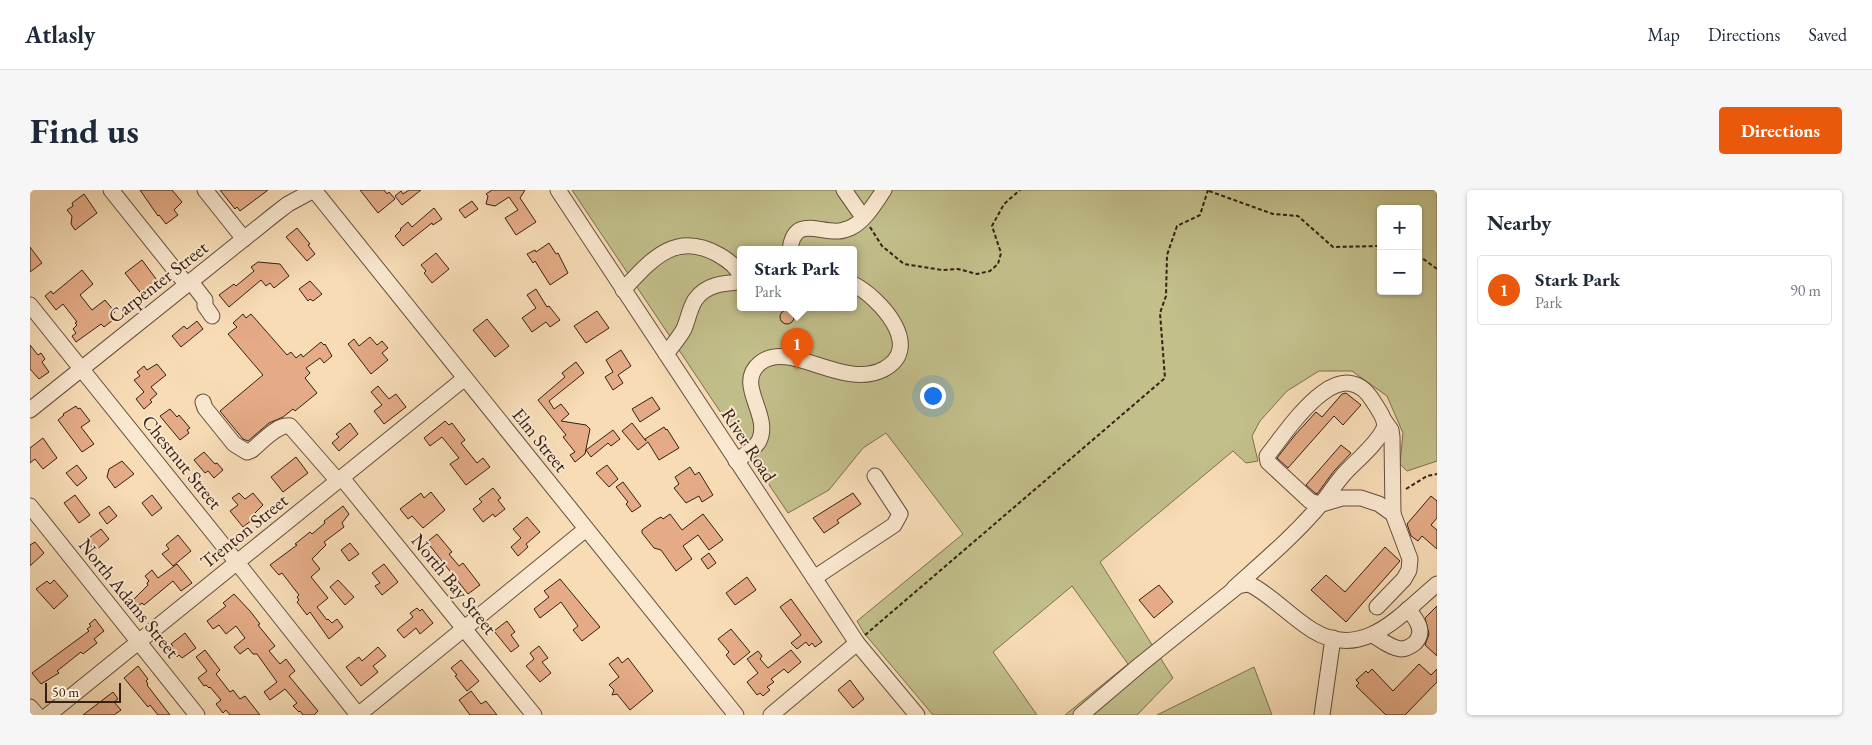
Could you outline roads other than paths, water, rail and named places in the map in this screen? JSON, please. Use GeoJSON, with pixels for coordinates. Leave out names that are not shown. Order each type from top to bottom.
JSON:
{"type":"FeatureCollection","features":[{"type":"Feature","properties":{"kind":"street"},"geometry":{"type":"LineString","coordinates":[[111,190],[189,284],[205,300],[205,306],[212,316]]}},
{"type":"Feature","properties":{"kind":"street"},"geometry":{"type":"LineString","coordinates":[[205,190],[244,239]]}},
{"type":"Feature","properties":{"kind":"street","name":"Carpenter Street"},"geometry":{"type":"LineString","coordinates":[[30,410],[288,204],[314,190]]}},
{"type":"Feature","properties":{"kind":"street","name":"Elm Street"},"geometry":{"type":"LineString","coordinates":[[314,190],[736,715]]}},
{"type":"Feature","properties":{"kind":"street","name":"River Road"},"geometry":{"type":"LineString","coordinates":[[559,190],[814,578],[917,715]]}},
{"type":"Feature","properties":{"kind":"street"},"geometry":{"type":"LineString","coordinates":[[844,190],[864,217]]}},
{"type":"Feature","properties":{"kind":"street"},"geometry":{"type":"LineString","coordinates":[[791,246],[792,239],[800,230],[812,227],[839,232],[852,227],[864,217],[884,190]]}},
{"type":"Feature","properties":{"kind":"street"},"geometry":{"type":"LineString","coordinates":[[623,290],[656,256],[666,251],[690,246],[714,252],[728,260],[737,271]]}},
{"type":"Feature","properties":{"kind":"street"},"geometry":{"type":"LineString","coordinates":[[666,354],[683,330],[696,300],[703,292],[713,286],[737,282]]}},
{"type":"Feature","properties":{"kind":"street"},"geometry":{"type":"LineString","coordinates":[[736,461],[753,448],[761,433],[760,414],[750,386],[751,374],[758,364],[768,358],[778,356],[851,375],[874,373],[885,369],[894,362],[900,352],[901,341],[898,331],[886,310],[857,286]]}},
{"type":"Feature","properties":{"kind":"street","name":"Chestnut Street"},"geometry":{"type":"LineString","coordinates":[[30,304],[358,715]]}},
{"type":"Feature","properties":{"kind":"street","name":"Trenton Street"},"geometry":{"type":"LineString","coordinates":[[48,715],[466,378]]}},
{"type":"Feature","properties":{"kind":"street"},"geometry":{"type":"LineString","coordinates":[[1377,607],[1404,579],[1409,570],[1410,559],[1392,507],[1391,430],[1369,395],[1358,386],[1344,383],[1328,388],[1316,397],[1267,456],[1268,462],[1310,501],[1322,504],[1342,498],[1361,498],[1392,507]]}},
{"type":"Feature","properties":{"kind":"street","name":"North Bay Street"},"geometry":{"type":"LineString","coordinates":[[203,402],[205,408],[234,444],[247,452],[279,428],[285,425],[290,426],[340,480],[464,627],[534,715]]}},
{"type":"Feature","properties":{"kind":"street"},"geometry":{"type":"LineString","coordinates":[[1081,715],[1234,588],[1299,528],[1322,504],[1343,475],[1380,435],[1385,426],[1384,420]]}},
{"type":"Feature","properties":{"kind":"street"},"geometry":{"type":"LineString","coordinates":[[814,578],[894,525],[900,514],[875,476]]}},
{"type":"Feature","properties":{"kind":"street","name":"North Adams Street"},"geometry":{"type":"LineString","coordinates":[[30,506],[197,715]]}},
{"type":"Feature","properties":{"kind":"street"},"geometry":{"type":"LineString","coordinates":[[358,715],[586,529]]}},
{"type":"Feature","properties":{"kind":"street"},"geometry":{"type":"LineString","coordinates":[[1234,588],[1243,585],[1254,586],[1311,629],[1333,638],[1347,640],[1362,639],[1388,626],[1437,584]]}},
{"type":"Feature","properties":{"kind":"street"},"geometry":{"type":"LineString","coordinates":[[1373,635],[1392,646],[1402,649],[1412,646],[1418,639],[1420,630],[1417,621],[1408,609]]}},
{"type":"Feature","properties":{"kind":"street"},"geometry":{"type":"LineString","coordinates":[[1322,715],[1333,638]]}},
{"type":"Feature","properties":{"kind":"street"},"geometry":{"type":"LineString","coordinates":[[772,715],[860,640]]}},
{"type":"Feature","properties":{"kind":"street"},"geometry":{"type":"LineString","coordinates":[[30,707],[37,715]]}},
{"type":"Feature","properties":{"kind":"place","name":"Stark Park"},"geometry":{"type":"Point","coordinates":[797,369]}}]}
